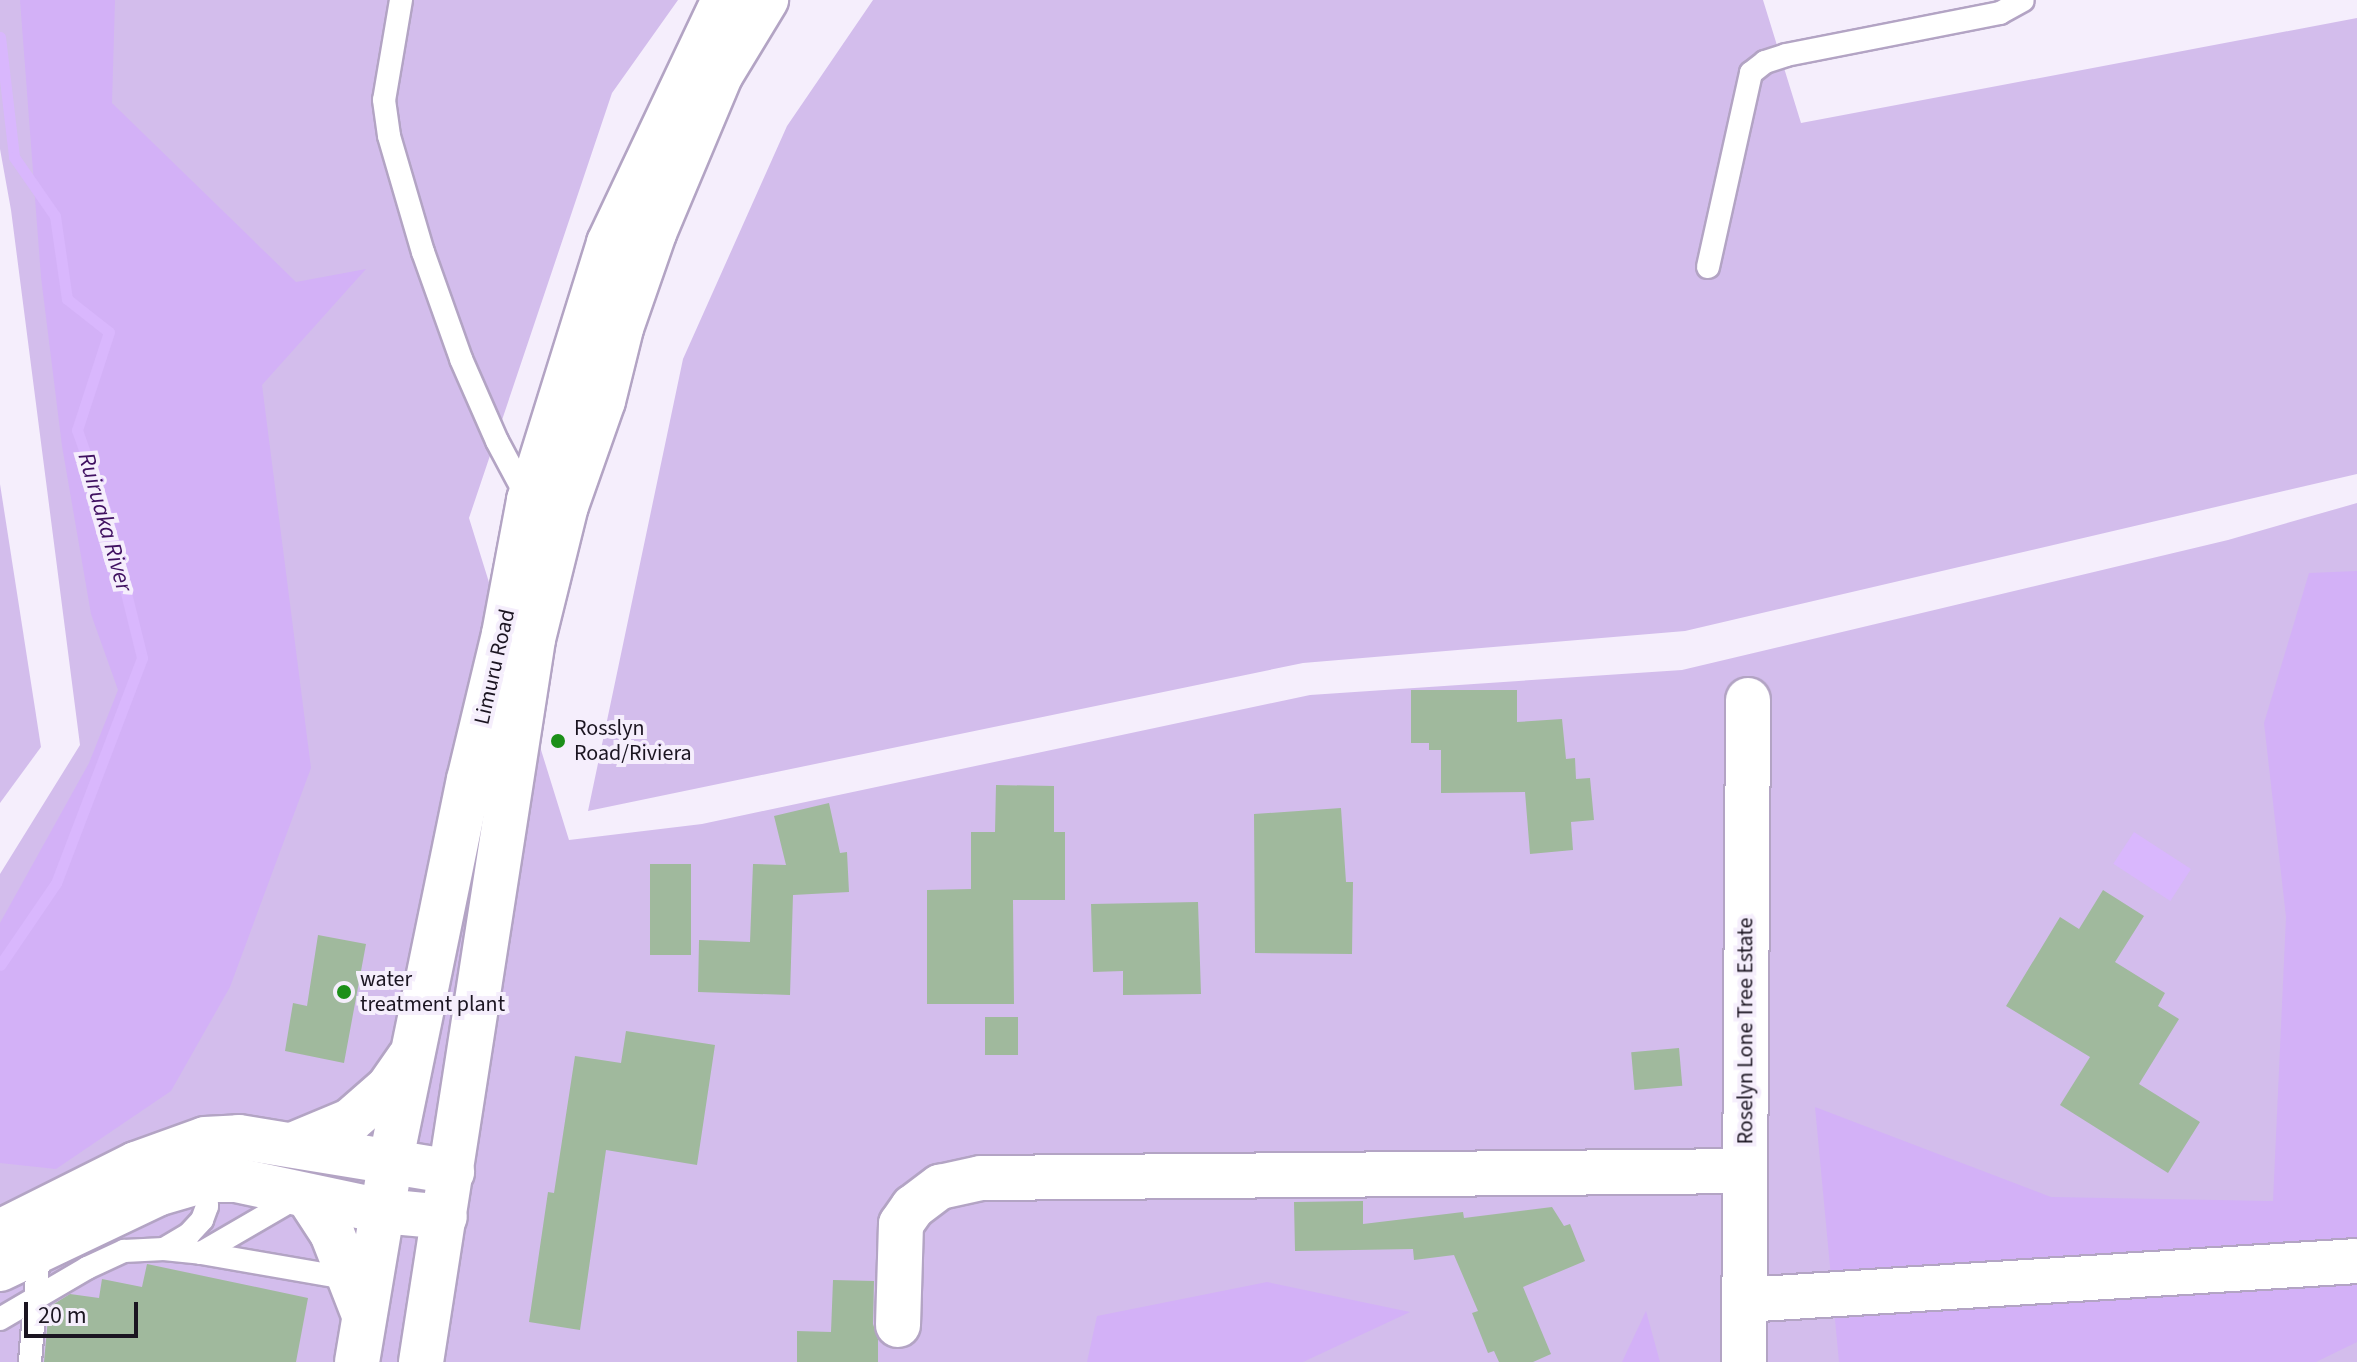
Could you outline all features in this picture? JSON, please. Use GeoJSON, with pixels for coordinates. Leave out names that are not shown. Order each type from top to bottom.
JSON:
{"type":"FeatureCollection","features":[{"type":"Feature","properties":{"kind":"street","name":"Limuru Road"},"geometry":{"type":"LineString","coordinates":[[357,1362],[358,1298],[382,1211],[412,1054],[504,634],[529,500],[609,243],[724,0]]}},
{"type":"Feature","properties":{"kind":"street","name":"Limuru Road"},"geometry":{"type":"LineString","coordinates":[[421,1362],[452,1172],[479,973],[531,654],[566,506],[603,401],[621,328],[654,233],[721,74],[766,0]]}},
{"type":"Feature","properties":{"kind":"street","name":"Roselyn Lone Tree Estate"},"geometry":{"type":"LineString","coordinates":[[1744,1362],[1748,700]]}},
{"type":"Feature","properties":{"kind":"street"},"geometry":{"type":"LineString","coordinates":[[292,1145],[350,1121],[388,1088],[412,1054]]}},
{"type":"Feature","properties":{"kind":"street"},"geometry":{"type":"LineString","coordinates":[[0,1232],[171,1149],[225,1137],[452,1172]]}},
{"type":"Feature","properties":{"kind":"street"},"geometry":{"type":"LineString","coordinates":[[898,1325],[901,1224],[913,1207],[940,1187],[981,1178],[1745,1171]]}},
{"type":"Feature","properties":{"kind":"street"},"geometry":{"type":"LineString","coordinates":[[0,1269],[157,1194],[205,1180],[236,1180],[304,1197],[382,1211],[445,1217]]}},
{"type":"Feature","properties":{"kind":"street"},"geometry":{"type":"LineString","coordinates":[[304,1197],[332,1233],[358,1298]]}},
{"type":"Feature","properties":{"kind":"street"},"geometry":{"type":"LineString","coordinates":[[1744,1300],[2357,1261]]}},
{"type":"Feature","properties":{"kind":"lane"},"geometry":{"type":"LineString","coordinates":[[401,0],[384,100],[389,136],[415,226],[461,359],[497,441],[529,500]]}},
{"type":"Feature","properties":{"kind":"lane"},"geometry":{"type":"LineString","coordinates":[[1708,267],[1751,73],[1765,62],[1786,55],[2000,13],[2023,0]]}},
{"type":"Feature","properties":{"kind":"lane"},"geometry":{"type":"LineString","coordinates":[[164,1249],[189,1234],[202,1220],[207,1206],[205,1180],[171,1149]]}},
{"type":"Feature","properties":{"kind":"lane"},"geometry":{"type":"LineString","coordinates":[[201,1253],[304,1197]]}},
{"type":"Feature","properties":{"kind":"lane"},"geometry":{"type":"LineString","coordinates":[[0,1319],[87,1268],[124,1251],[164,1249],[201,1253],[358,1298]]}},
{"type":"Feature","properties":{"kind":"lane"},"geometry":{"type":"LineString","coordinates":[[30,1362],[39,1252]]}},
{"type":"Feature","properties":{"kind":"shaded area"},"geometry":{"type":"Polygon","coordinates":[[[0,0],[678,0],[612,93],[469,518],[569,840],[702,824],[1310,695],[1682,670],[2228,540],[2357,503],[2357,1362],[0,1362],[0,874],[80,745],[11,210],[0,149],[0,0]]]}},
{"type":"Feature","properties":{"kind":"shaded area"},"geometry":{"type":"Polygon","coordinates":[[[20,0],[115,0],[112,103],[296,282],[366,269],[262,385],[311,768],[230,987],[171,1091],[56,1169],[0,1163],[0,923],[89,763],[118,690],[91,614],[62,446],[41,277],[20,0]]]}},
{"type":"Feature","properties":{"kind":"shaded area"},"geometry":{"type":"Polygon","coordinates":[[[873,0],[1763,0],[1801,123],[2357,18],[2357,474],[1685,631],[1303,663],[588,811],[683,359],[787,126],[873,0]]]}},
{"type":"Feature","properties":{"kind":"shaded area"},"geometry":{"type":"Polygon","coordinates":[[[0,484],[41,747],[0,803],[0,484]]]}},
{"type":"Feature","properties":{"kind":"shaded area"},"geometry":{"type":"Polygon","coordinates":[[[2357,571],[2357,1342],[2316,1362],[1839,1362],[1815,1107],[2051,1197],[2273,1201],[2286,917],[2264,723],[2309,573],[2357,571]]]}},
{"type":"Feature","properties":{"kind":"shaded area"},"geometry":{"type":"Polygon","coordinates":[[[2134,832],[2191,869],[2170,901],[2113,864],[2134,832]]]}},
{"type":"Feature","properties":{"kind":"shaded area"},"geometry":{"type":"Polygon","coordinates":[[[1267,1282],[1410,1312],[1303,1362],[1087,1362],[1097,1316],[1267,1282]]]}},
{"type":"Feature","properties":{"kind":"shaded area"},"geometry":{"type":"Polygon","coordinates":[[[1646,1311],[1660,1362],[1622,1362],[1646,1311]]]}},
{"type":"Feature","properties":{"kind":"building"},"geometry":{"type":"Polygon","coordinates":[[[1411,690],[1517,690],[1517,722],[1562,719],[1566,759],[1575,758],[1576,779],[1590,778],[1594,820],[1571,822],[1573,850],[1530,854],[1525,792],[1441,793],[1441,750],[1429,750],[1429,743],[1411,743],[1411,690]]]}},
{"type":"Feature","properties":{"kind":"building"},"geometry":{"type":"Polygon","coordinates":[[[996,785],[1054,786],[1054,832],[1065,832],[1065,900],[1013,900],[1014,1004],[927,1004],[927,890],[971,889],[971,832],[995,832],[996,785]]]}},
{"type":"Feature","properties":{"kind":"building"},"geometry":{"type":"Polygon","coordinates":[[[829,803],[840,853],[847,852],[849,892],[793,895],[790,995],[698,992],[699,940],[750,942],[753,864],[786,865],[774,816],[829,803]]]}},
{"type":"Feature","properties":{"kind":"building"},"geometry":{"type":"Polygon","coordinates":[[[1341,808],[1346,882],[1353,882],[1352,954],[1255,953],[1254,814],[1341,808]]]}},
{"type":"Feature","properties":{"kind":"building"},"geometry":{"type":"Polygon","coordinates":[[[650,864],[691,864],[691,955],[650,955],[650,864]]]}},
{"type":"Feature","properties":{"kind":"building"},"geometry":{"type":"Polygon","coordinates":[[[2103,890],[2144,916],[2115,962],[2165,993],[2158,1006],[2179,1019],[2139,1084],[2200,1122],[2168,1173],[2060,1105],[2090,1057],[2006,1006],[2060,917],[2079,929],[2103,890]]]}},
{"type":"Feature","properties":{"kind":"building"},"geometry":{"type":"Polygon","coordinates":[[[1198,902],[1201,994],[1123,995],[1123,971],[1093,972],[1091,904],[1198,902]]]}},
{"type":"Feature","properties":{"kind":"building","name":"water treatment plant"},"geometry":{"type":"Polygon","coordinates":[[[318,935],[366,944],[344,1063],[285,1051],[293,1003],[307,1006],[318,935]]]}},
{"type":"Feature","properties":{"kind":"building"},"geometry":{"type":"Polygon","coordinates":[[[985,1017],[1018,1017],[1018,1055],[985,1055],[985,1017]]]}},
{"type":"Feature","properties":{"kind":"building"},"geometry":{"type":"Polygon","coordinates":[[[626,1031],[715,1045],[697,1165],[606,1150],[580,1330],[529,1322],[548,1192],[554,1193],[575,1056],[621,1063],[626,1031]]]}},
{"type":"Feature","properties":{"kind":"building"},"geometry":{"type":"Polygon","coordinates":[[[1679,1048],[1682,1086],[1634,1090],[1631,1052],[1679,1048]]]}},
{"type":"Feature","properties":{"kind":"building"},"geometry":{"type":"Polygon","coordinates":[[[1363,1201],[1363,1224],[1463,1212],[1464,1218],[1552,1207],[1564,1226],[1570,1224],[1585,1261],[1523,1287],[1551,1354],[1533,1362],[1499,1362],[1494,1351],[1488,1353],[1472,1313],[1478,1311],[1454,1255],[1414,1260],[1413,1249],[1295,1251],[1294,1202],[1363,1201]]]}},
{"type":"Feature","properties":{"kind":"building"},"geometry":{"type":"Polygon","coordinates":[[[147,1264],[308,1298],[296,1362],[44,1362],[49,1307],[70,1294],[99,1298],[102,1279],[142,1287],[147,1264]]]}},
{"type":"Feature","properties":{"kind":"building"},"geometry":{"type":"Polygon","coordinates":[[[833,1280],[874,1281],[873,1324],[878,1339],[878,1362],[797,1362],[797,1331],[831,1332],[833,1280]]]}},
{"type":"Feature","properties":{"kind":"waterway","name":"Ruiruaka River"},"geometry":{"type":"LineString","coordinates":[[0,37],[14,157],[55,216],[67,299],[109,332],[77,430],[106,512],[142,658],[56,883],[0,965]]}},
{"type":"Feature","properties":{"kind":"place","name":"Rosslyn Road/Riviera"},"geometry":{"type":"Point","coordinates":[558,741]}},
{"type":"Feature","properties":{"kind":"place","name":"water treatment plant"},"geometry":{"type":"Point","coordinates":[344,992]}}]}
